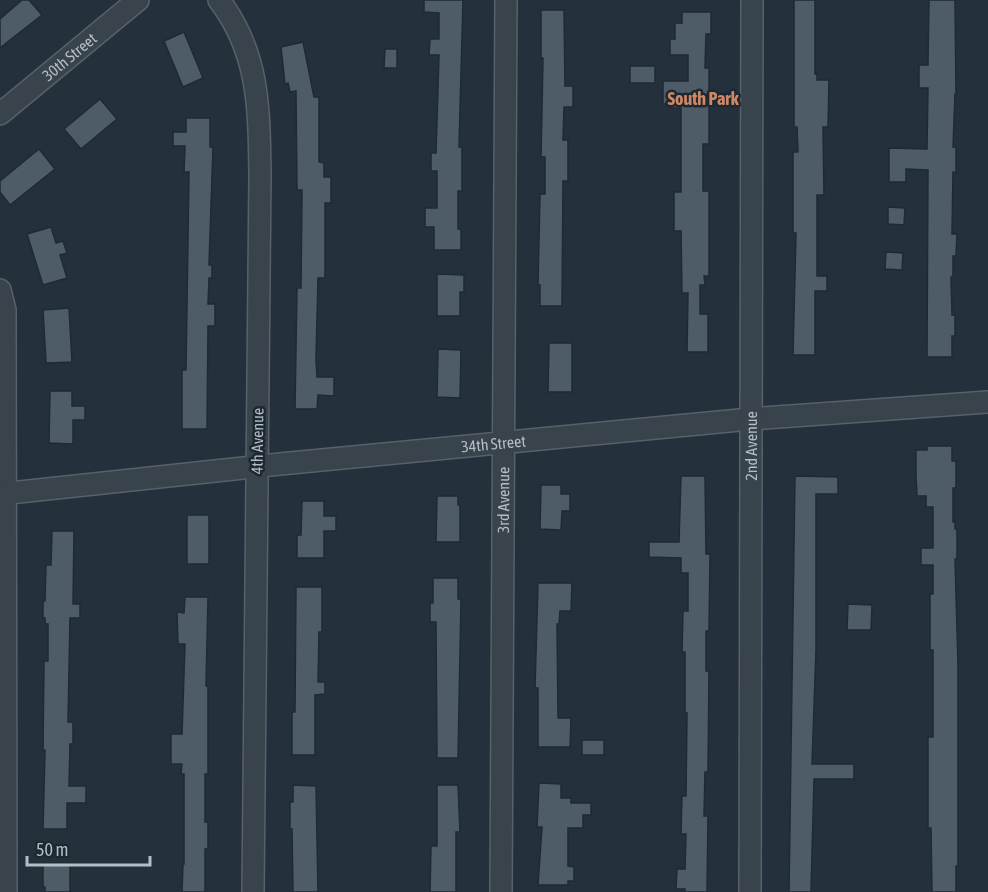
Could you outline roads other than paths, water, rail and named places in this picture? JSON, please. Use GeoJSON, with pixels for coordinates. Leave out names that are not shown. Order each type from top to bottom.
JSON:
{"type":"FeatureCollection","features":[{"type":"Feature","properties":{"kind":"street","name":"30th Street"},"geometry":{"type":"LineString","coordinates":[[0,114],[138,0]]}},
{"type":"Feature","properties":{"kind":"street","name":"4th Avenue"},"geometry":{"type":"LineString","coordinates":[[219,0],[232,18],[249,55],[259,115],[253,892]]}},
{"type":"Feature","properties":{"kind":"street","name":"3rd Avenue"},"geometry":{"type":"LineString","coordinates":[[501,892],[506,0]]}},
{"type":"Feature","properties":{"kind":"street","name":"2nd Avenue"},"geometry":{"type":"LineString","coordinates":[[750,892],[752,0]]}},
{"type":"Feature","properties":{"kind":"street"},"geometry":{"type":"LineString","coordinates":[[0,290],[5,310],[2,494],[6,892]]}},
{"type":"Feature","properties":{"kind":"street","name":"34th Street"},"geometry":{"type":"LineString","coordinates":[[2,494],[750,419],[988,402]]}},
{"type":"Feature","properties":{"kind":"district","name":"South Park"},"geometry":{"type":"Point","coordinates":[703,98]}}]}
